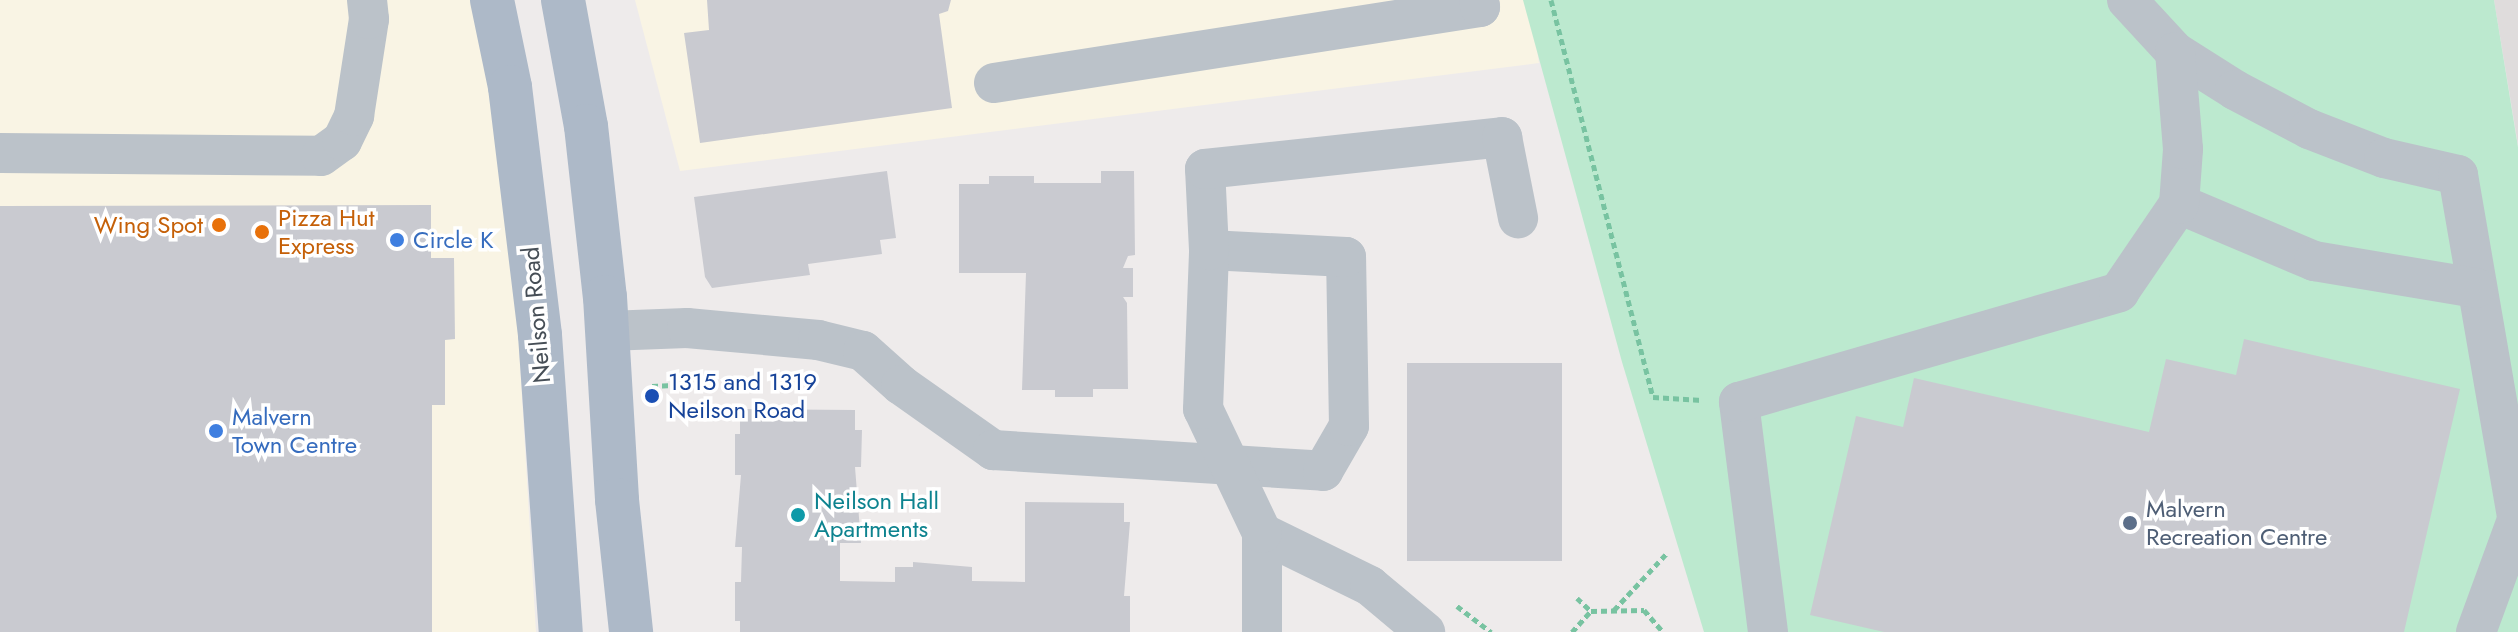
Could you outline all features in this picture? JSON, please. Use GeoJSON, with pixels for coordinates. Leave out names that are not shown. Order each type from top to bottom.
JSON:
{"type":"FeatureCollection","features":[{"type":"Feature","properties":{"kind":"main road","name":"Neilson Road"},"geometry":{"type":"LineString","coordinates":[[492,0],[510,87],[540,335],[561,632]]}},
{"type":"Feature","properties":{"kind":"main road"},"geometry":{"type":"LineString","coordinates":[[563,0],[586,126],[607,331],[631,632]]}},
{"type":"Feature","properties":{"kind":"main road"},"geometry":{"type":"LineString","coordinates":[[540,335],[607,331]]}},
{"type":"Feature","properties":{"kind":"lane"},"geometry":{"type":"LineString","coordinates":[[0,153],[321,156],[342,141],[354,116],[369,19],[367,0]]}},
{"type":"Feature","properties":{"kind":"lane"},"geometry":{"type":"LineString","coordinates":[[994,83],[1480,7],[1479,0]]}},
{"type":"Feature","properties":{"kind":"lane"},"geometry":{"type":"LineString","coordinates":[[2127,0],[2175,52],[2309,129],[2384,158],[2458,175],[2518,522],[2476,632]]}},
{"type":"Feature","properties":{"kind":"lane"},"geometry":{"type":"LineString","coordinates":[[1768,632],[1739,402],[2119,292],[2179,204],[2183,149],[2175,52]]}},
{"type":"Feature","properties":{"kind":"lane"},"geometry":{"type":"LineString","coordinates":[[1262,632],[1262,533],[1203,409],[1209,250],[1205,169],[1502,137],[1518,218]]}},
{"type":"Feature","properties":{"kind":"lane"},"geometry":{"type":"LineString","coordinates":[[2179,204],[2314,261],[2476,288]]}},
{"type":"Feature","properties":{"kind":"lane"},"geometry":{"type":"LineString","coordinates":[[607,331],[687,328],[818,340],[863,351],[901,385],[993,450],[1323,471],[1349,426],[1346,257],[1209,250]]}},
{"type":"Feature","properties":{"kind":"lane"},"geometry":{"type":"LineString","coordinates":[[1262,533],[1370,586],[1425,632]]}},
{"type":"Feature","properties":{"kind":"path"},"geometry":{"type":"LineString","coordinates":[[1551,0],[1653,397],[1739,402]]}},
{"type":"Feature","properties":{"kind":"path"},"geometry":{"type":"LineString","coordinates":[[639,387],[673,385]]}},
{"type":"Feature","properties":{"kind":"path"},"geometry":{"type":"LineString","coordinates":[[1613,611],[1667,553]]}},
{"type":"Feature","properties":{"kind":"path"},"geometry":{"type":"LineString","coordinates":[[1577,598],[1591,611],[1644,610],[1663,632]]}},
{"type":"Feature","properties":{"kind":"path"},"geometry":{"type":"LineString","coordinates":[[1572,632],[1591,611]]}},
{"type":"Feature","properties":{"kind":"shaded area"},"geometry":{"type":"Polygon","coordinates":[[[0,0],[479,0],[517,314],[536,632],[0,632],[0,0]]]}},
{"type":"Feature","properties":{"kind":"shaded area"},"geometry":{"type":"Polygon","coordinates":[[[635,0],[1529,0],[1539,63],[680,171],[635,0]]]}},
{"type":"Feature","properties":{"kind":"shaded area"},"geometry":{"type":"Polygon","coordinates":[[[2494,0],[2518,0],[2518,145],[2494,0]]]}},
{"type":"Feature","properties":{"kind":"green space"},"geometry":{"type":"Polygon","coordinates":[[[1523,0],[2494,0],[2518,147],[2518,632],[1704,632],[1622,362],[1523,0]]]}},
{"type":"Feature","properties":{"kind":"building"},"geometry":{"type":"Polygon","coordinates":[[[707,0],[951,0],[948,11],[939,14],[952,108],[700,143],[684,33],[709,30],[707,0]]]}},
{"type":"Feature","properties":{"kind":"building"},"geometry":{"type":"Polygon","coordinates":[[[887,171],[896,238],[880,240],[882,254],[808,264],[810,275],[712,288],[705,277],[694,197],[887,171]]]}},
{"type":"Feature","properties":{"kind":"building"},"geometry":{"type":"Polygon","coordinates":[[[1101,171],[1134,171],[1135,255],[1128,256],[1123,268],[1133,268],[1133,297],[1123,297],[1127,303],[1128,389],[1093,389],[1093,397],[1055,397],[1055,390],[1022,390],[1026,273],[959,273],[959,184],[989,184],[989,176],[1034,176],[1034,183],[1101,183],[1101,171]]]}},
{"type":"Feature","properties":{"kind":"building","name":"Malvern Town Centre"},"geometry":{"type":"Polygon","coordinates":[[[431,205],[431,258],[454,258],[455,339],[445,340],[445,405],[432,405],[432,632],[0,632],[0,206],[431,205]]]}},
{"type":"Feature","properties":{"kind":"building","name":"Malvern Recreation Centre"},"geometry":{"type":"Polygon","coordinates":[[[2244,339],[2460,389],[2404,632],[1884,632],[1810,615],[1856,416],[1903,427],[1914,378],[2149,432],[2166,359],[2236,375],[2244,339]]]}},
{"type":"Feature","properties":{"kind":"building"},"geometry":{"type":"Polygon","coordinates":[[[1407,363],[1562,363],[1562,561],[1407,561],[1407,363]]]}},
{"type":"Feature","properties":{"kind":"building","name":"Neilson Hall Apartments"},"geometry":{"type":"Polygon","coordinates":[[[740,409],[855,410],[855,430],[862,430],[861,467],[855,467],[861,543],[840,543],[840,581],[895,582],[895,567],[913,567],[913,562],[972,567],[972,581],[1025,582],[1025,502],[1124,503],[1124,522],[1130,522],[1124,596],[1130,596],[1130,632],[740,632],[740,621],[735,621],[735,582],[741,582],[742,547],[735,547],[741,475],[735,475],[735,434],[740,434],[740,409]]]}},
{"type":"Feature","properties":{"kind":"place","name":"Wing Spot"},"geometry":{"type":"Point","coordinates":[219,225]}},
{"type":"Feature","properties":{"kind":"place","name":"Pizza Hut Express"},"geometry":{"type":"Point","coordinates":[262,232]}},
{"type":"Feature","properties":{"kind":"place","name":"Circle K"},"geometry":{"type":"Point","coordinates":[397,240]}},
{"type":"Feature","properties":{"kind":"place","name":"1315 and 1319 Neilson Road"},"geometry":{"type":"Point","coordinates":[652,396]}},
{"type":"Feature","properties":{"kind":"place","name":"Malvern Town Centre"},"geometry":{"type":"Point","coordinates":[216,431]}},
{"type":"Feature","properties":{"kind":"place","name":"Neilson Hall Apartments"},"geometry":{"type":"Point","coordinates":[798,515]}},
{"type":"Feature","properties":{"kind":"place","name":"Malvern Recreation Centre"},"geometry":{"type":"Point","coordinates":[2130,523]}}]}
